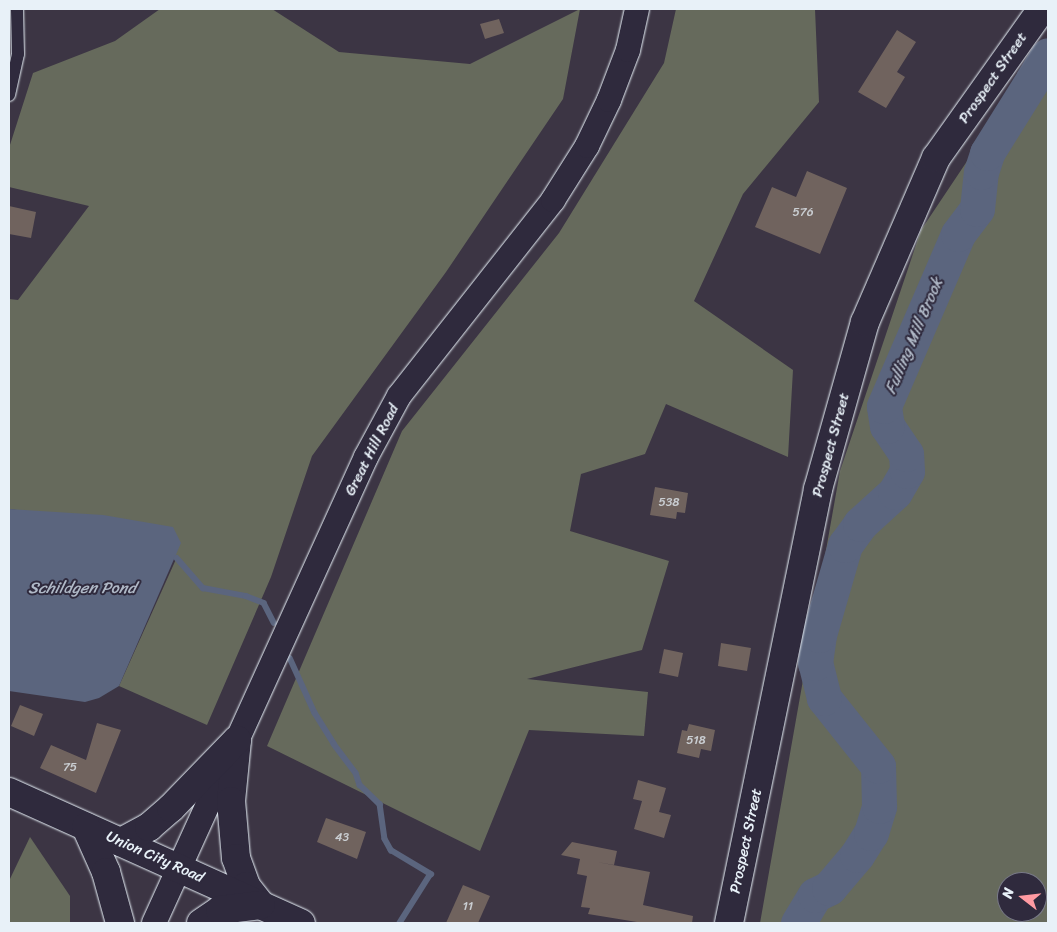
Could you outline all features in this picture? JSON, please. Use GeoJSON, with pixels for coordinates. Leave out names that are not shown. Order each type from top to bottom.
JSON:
{"type":"FeatureCollection","features":[{"type":"Feature","properties":{"kind":"main road","name":"Prospect Street"},"geometry":{"type":"LineString","coordinates":[[729,923],[818,489],[865,322],[936,158],[1042,9]]}},
{"type":"Feature","properties":{"kind":"main road"},"geometry":{"type":"LineString","coordinates":[[121,842],[149,826],[171,808],[237,740]]}},
{"type":"Feature","properties":{"kind":"main road"},"geometry":{"type":"LineString","coordinates":[[237,740],[231,801],[236,858],[246,886],[261,905]]}},
{"type":"Feature","properties":{"kind":"main road","name":"Union City Road"},"geometry":{"type":"LineString","coordinates":[[9,792],[301,923]]}},
{"type":"Feature","properties":{"kind":"main road"},"geometry":{"type":"LineString","coordinates":[[86,827],[106,872],[120,923]]}},
{"type":"Feature","properties":{"kind":"main road"},"geometry":{"type":"LineString","coordinates":[[201,923],[220,910],[261,905]]}},
{"type":"Feature","properties":{"kind":"street","name":"Great Hill Road"},"geometry":{"type":"LineString","coordinates":[[154,923],[366,457],[399,396],[553,200],[587,146],[624,58],[636,9]]}},
{"type":"Feature","properties":{"kind":"lane"},"geometry":{"type":"LineString","coordinates":[[9,95],[18,54],[17,9]]}},
{"type":"Feature","properties":{"kind":"lane"},"geometry":{"type":"LineString","coordinates":[[9,65],[18,54]]}},
{"type":"Feature","properties":{"kind":"green space"},"geometry":{"type":"Polygon","coordinates":[[[160,9],[272,9],[339,52],[470,64],[580,9],[563,99],[446,272],[312,456],[271,577],[207,725],[119,686],[177,557],[41,513],[9,509],[9,299],[18,300],[89,206],[9,187],[9,148],[33,73],[115,41],[160,9]]]}},
{"type":"Feature","properties":{"kind":"green space"},"geometry":{"type":"Polygon","coordinates":[[[676,9],[815,9],[819,102],[743,194],[694,301],[793,370],[788,457],[666,404],[645,454],[581,474],[570,531],[669,561],[642,650],[527,679],[648,692],[644,736],[529,730],[480,851],[267,746],[402,431],[559,233],[664,63],[676,9]]]}},
{"type":"Feature","properties":{"kind":"green space"},"geometry":{"type":"Polygon","coordinates":[[[1048,40],[1048,923],[760,923],[840,471],[921,230],[1048,40]]]}},
{"type":"Feature","properties":{"kind":"green space"},"geometry":{"type":"Polygon","coordinates":[[[30,837],[70,896],[70,923],[9,923],[9,881],[30,837]]]}},
{"type":"Feature","properties":{"kind":"water","name":"Schildgen Pond"},"geometry":{"type":"Polygon","coordinates":[[[9,509],[103,515],[173,527],[181,543],[119,686],[99,698],[85,702],[9,691],[9,509]]]}},
{"type":"Feature","properties":{"kind":"building"},"geometry":{"type":"Polygon","coordinates":[[[499,19],[504,33],[485,39],[480,24],[499,19]]]}},
{"type":"Feature","properties":{"kind":"building"},"geometry":{"type":"Polygon","coordinates":[[[897,30],[916,42],[897,72],[905,77],[886,108],[858,92],[897,30]]]}},
{"type":"Feature","properties":{"kind":"building"},"geometry":{"type":"Polygon","coordinates":[[[807,171],[847,188],[820,254],[755,227],[772,187],[796,197],[807,171]]]}},
{"type":"Feature","properties":{"kind":"building"},"geometry":{"type":"Polygon","coordinates":[[[9,206],[36,212],[31,238],[9,234],[9,206]]]}},
{"type":"Feature","properties":{"kind":"building"},"geometry":{"type":"Polygon","coordinates":[[[655,487],[688,493],[685,513],[677,512],[676,519],[650,515],[655,487]]]}},
{"type":"Feature","properties":{"kind":"building"},"geometry":{"type":"Polygon","coordinates":[[[721,643],[751,648],[747,671],[718,666],[721,643]]]}},
{"type":"Feature","properties":{"kind":"building"},"geometry":{"type":"Polygon","coordinates":[[[664,649],[683,653],[678,677],[659,673],[664,649]]]}},
{"type":"Feature","properties":{"kind":"building"},"geometry":{"type":"Polygon","coordinates":[[[20,705],[43,714],[34,736],[11,726],[20,705]]]}},
{"type":"Feature","properties":{"kind":"building"},"geometry":{"type":"Polygon","coordinates":[[[97,723],[121,730],[96,793],[40,768],[51,745],[86,760],[97,723]]]}},
{"type":"Feature","properties":{"kind":"building"},"geometry":{"type":"Polygon","coordinates":[[[689,724],[715,730],[711,751],[701,749],[699,758],[677,753],[682,730],[687,731],[689,724]]]}},
{"type":"Feature","properties":{"kind":"building"},"geometry":{"type":"Polygon","coordinates":[[[638,780],[666,788],[659,812],[671,815],[664,838],[634,829],[642,801],[633,799],[638,780]]]}},
{"type":"Feature","properties":{"kind":"building"},"geometry":{"type":"Polygon","coordinates":[[[326,818],[366,832],[357,859],[317,842],[326,818]]]}},
{"type":"Feature","properties":{"kind":"building"},"geometry":{"type":"Polygon","coordinates":[[[572,842],[617,851],[614,865],[597,862],[650,872],[643,905],[693,916],[692,923],[643,923],[588,914],[590,908],[581,907],[587,876],[577,874],[580,859],[561,855],[572,842]]]}},
{"type":"Feature","properties":{"kind":"building"},"geometry":{"type":"Polygon","coordinates":[[[463,885],[490,896],[478,923],[446,923],[463,885]]]}},
{"type":"Feature","properties":{"kind":"waterway","name":"Fulling Mill Brook"},"geometry":{"type":"LineString","coordinates":[[798,923],[815,895],[829,888],[857,855],[871,833],[879,806],[878,766],[824,698],[815,663],[819,635],[845,545],[860,524],[895,492],[907,471],[906,454],[887,426],[884,406],[958,234],[977,209],[981,172],[987,153],[1048,55]]}},
{"type":"Feature","properties":{"kind":"waterway"},"geometry":{"type":"LineString","coordinates":[[177,558],[203,588],[246,596],[264,603],[274,623]]}},
{"type":"Feature","properties":{"kind":"waterway"},"geometry":{"type":"LineString","coordinates":[[290,658],[315,713],[334,744],[356,773],[360,785],[380,804],[385,839],[391,850],[431,874],[400,923]]}}]}
